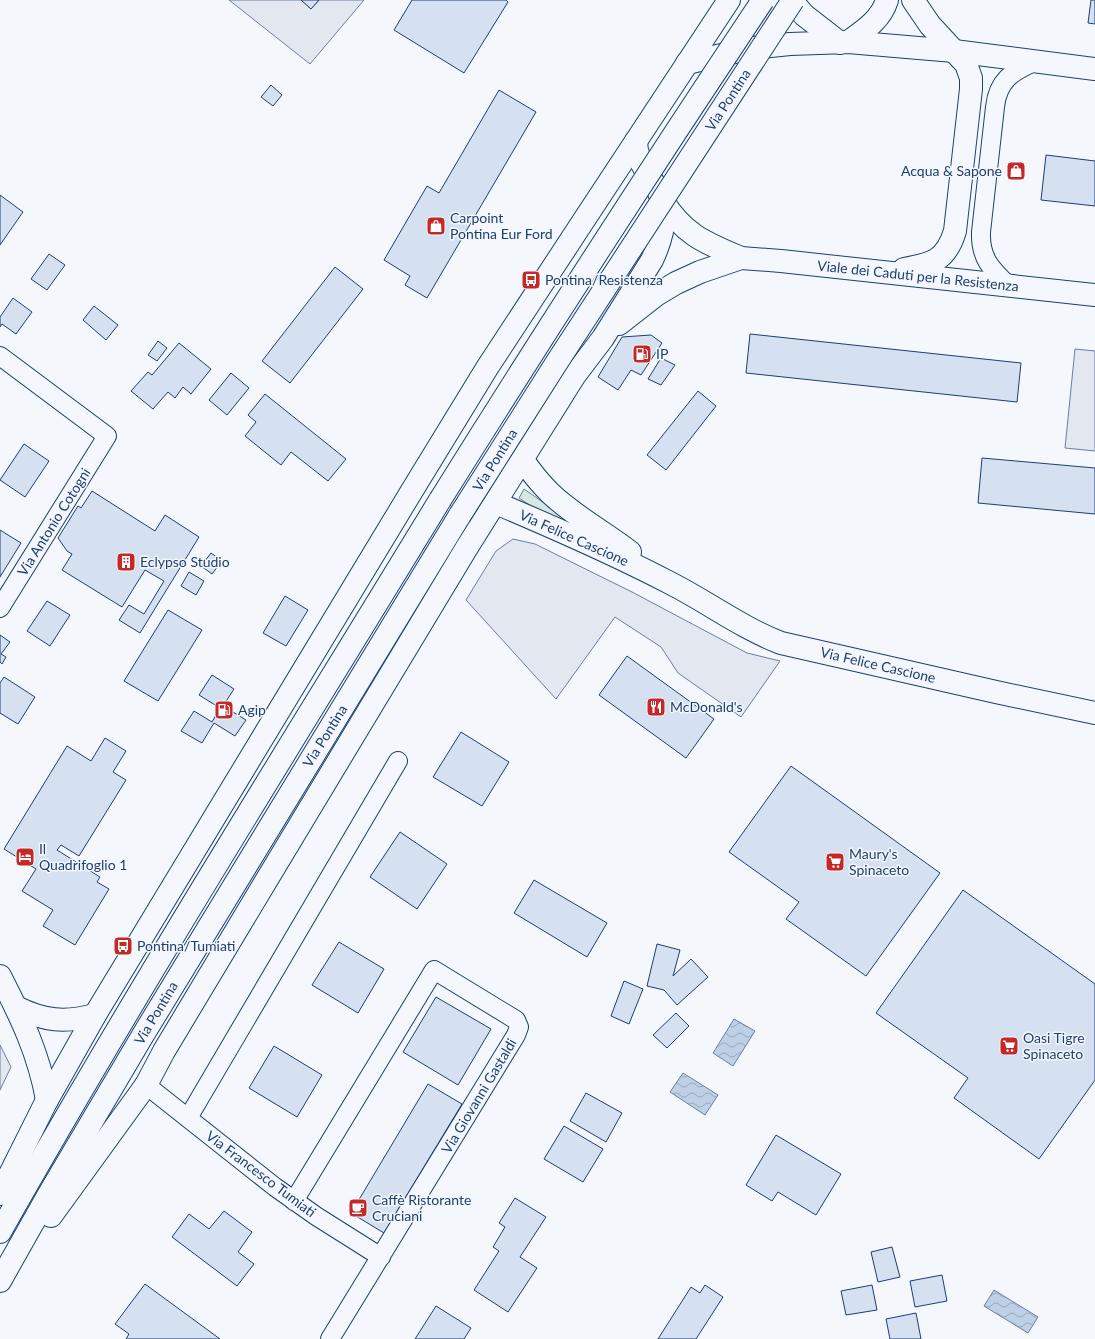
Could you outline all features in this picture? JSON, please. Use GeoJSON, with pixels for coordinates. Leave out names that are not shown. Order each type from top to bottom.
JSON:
{"type":"FeatureCollection","features":[{"type":"Feature","properties":{"kind":"main road"},"geometry":{"type":"LineString","coordinates":[[0,1194],[47,1100],[95,1015],[412,489],[508,336],[729,0]]}},
{"type":"Feature","properties":{"kind":"main road","name":"Via Pontina"},"geometry":{"type":"LineString","coordinates":[[0,1232],[120,1025],[440,500],[545,332],[763,0]]}},
{"type":"Feature","properties":{"kind":"main road"},"geometry":{"type":"LineString","coordinates":[[792,0],[804,15],[844,43]]}},
{"type":"Feature","properties":{"kind":"main road","name":"Via Pontina"},"geometry":{"type":"LineString","coordinates":[[0,1281],[49,1194],[143,1035],[460,516],[557,362],[792,0]]}},
{"type":"Feature","properties":{"kind":"main road"},"geometry":{"type":"LineString","coordinates":[[844,43],[875,21],[881,13],[887,0]]}},
{"type":"Feature","properties":{"kind":"main road"},"geometry":{"type":"LineString","coordinates":[[887,273],[927,265],[942,255],[954,236],[971,82],[970,73],[966,64],[930,25],[913,0]]}},
{"type":"Feature","properties":{"kind":"main road"},"geometry":{"type":"LineString","coordinates":[[687,63],[752,48],[790,44],[844,43],[954,51],[1095,69]]}},
{"type":"Feature","properties":{"kind":"main road","name":"Via Pontina"},"geometry":{"type":"LineString","coordinates":[[636,141],[637,154],[640,161],[678,222],[691,234],[712,246],[741,258]]}},
{"type":"Feature","properties":{"kind":"main road"},"geometry":{"type":"LineString","coordinates":[[608,182],[617,178],[632,176],[659,192]]}},
{"type":"Feature","properties":{"kind":"main road","name":"Via Pontina"},"geometry":{"type":"LineString","coordinates":[[0,1297],[55,1210],[146,1085],[164,1051],[466,549],[575,375],[603,338],[656,253],[664,226],[665,215],[659,192]]}},
{"type":"Feature","properties":{"kind":"main road","name":"Via Pontina"},"geometry":{"type":"LineString","coordinates":[[603,338],[643,304],[676,283],[700,272],[741,258]]}},
{"type":"Feature","properties":{"kind":"main road","name":"Viale dei Caduti per la Resistenza"},"geometry":{"type":"LineString","coordinates":[[741,258],[1095,295]]}},
{"type":"Feature","properties":{"kind":"main road","name":"Via Felice Cascione"},"geometry":{"type":"LineString","coordinates":[[523,460],[536,478],[557,499],[673,584]]}},
{"type":"Feature","properties":{"kind":"main road","name":"Via Felice Cascione"},"geometry":{"type":"LineString","coordinates":[[496,503],[573,536],[673,584],[755,631],[781,643],[1095,714]]}},
{"type":"Feature","properties":{"kind":"main road"},"geometry":{"type":"LineString","coordinates":[[0,976],[16,1007],[34,1049],[41,1071],[47,1100]]}},
{"type":"Feature","properties":{"kind":"main road"},"geometry":{"type":"LineString","coordinates":[[16,1007],[42,1018],[52,1020],[74,1020],[95,1015]]}},
{"type":"Feature","properties":{"kind":"street"},"geometry":{"type":"LineString","coordinates":[[1009,286],[986,261],[981,244],[981,232],[994,115],[997,94],[1006,78],[1014,72],[1034,62]]}},
{"type":"Feature","properties":{"kind":"street","name":"Via Antonio Cotogni"},"geometry":{"type":"LineString","coordinates":[[0,356],[108,436],[0,608]]}},
{"type":"Feature","properties":{"kind":"street"},"geometry":{"type":"LineString","coordinates":[[188,1118],[398,761]]}},
{"type":"Feature","properties":{"kind":"street","name":"Via Giovanni Gastaldi"},"geometry":{"type":"LineString","coordinates":[[294,1201],[434,970],[513,1017],[518,1023],[519,1027],[516,1035],[330,1339]]}},
{"type":"Feature","properties":{"kind":"street","name":"Via Francesco Tumiati"},"geometry":{"type":"LineString","coordinates":[[146,1085],[294,1201],[381,1257]]}},
{"type":"Feature","properties":{"kind":"shaded area"},"geometry":{"type":"Polygon","coordinates":[[[229,0],[301,0],[311,9],[319,0],[364,0],[310,64],[229,0]]]}},
{"type":"Feature","properties":{"kind":"shaded area"},"geometry":{"type":"Polygon","coordinates":[[[1075,349],[1095,351],[1095,451],[1065,448],[1075,349]]]}},
{"type":"Feature","properties":{"kind":"shaded area"},"geometry":{"type":"Polygon","coordinates":[[[524,489],[570,521],[571,524],[531,506],[519,498],[524,489]]]}},
{"type":"Feature","properties":{"kind":"shaded area"},"geometry":{"type":"Polygon","coordinates":[[[513,539],[535,544],[632,592],[747,653],[780,661],[741,717],[678,673],[661,647],[615,617],[556,699],[466,600],[496,551],[513,539]]]}},
{"type":"Feature","properties":{"kind":"shaded area"},"geometry":{"type":"Polygon","coordinates":[[[0,1045],[11,1067],[0,1090],[0,1045]]]}},
{"type":"Feature","properties":{"kind":"water"},"geometry":{"type":"Polygon","coordinates":[[[734,1019],[755,1031],[733,1066],[713,1053],[734,1019]]]}},
{"type":"Feature","properties":{"kind":"water"},"geometry":{"type":"Polygon","coordinates":[[[683,1073],[718,1095],[705,1115],[670,1092],[683,1073]]]}},
{"type":"Feature","properties":{"kind":"water"},"geometry":{"type":"Polygon","coordinates":[[[994,1290],[1038,1317],[1028,1333],[984,1306],[994,1290]]]}},
{"type":"Feature","properties":{"kind":"building"},"geometry":{"type":"Polygon","coordinates":[[[301,0],[319,0],[311,9],[301,0]]]}},
{"type":"Feature","properties":{"kind":"building"},"geometry":{"type":"Polygon","coordinates":[[[412,0],[506,0],[508,2],[464,73],[394,30],[412,0]]]}},
{"type":"Feature","properties":{"kind":"building"},"geometry":{"type":"Polygon","coordinates":[[[1091,0],[1095,0],[1095,24],[1088,23],[1091,0]]]}},
{"type":"Feature","properties":{"kind":"building"},"geometry":{"type":"Polygon","coordinates":[[[271,85],[282,95],[273,106],[261,97],[271,85]]]}},
{"type":"Feature","properties":{"kind":"building","name":"Carpoint Pontina Eur Ford"},"geometry":{"type":"Polygon","coordinates":[[[499,90],[536,112],[427,298],[405,285],[410,276],[384,260],[427,186],[439,193],[499,90]]]}},
{"type":"Feature","properties":{"kind":"building"},"geometry":{"type":"Polygon","coordinates":[[[1046,155],[1095,161],[1095,206],[1041,200],[1046,155]]]}},
{"type":"Feature","properties":{"kind":"building"},"geometry":{"type":"Polygon","coordinates":[[[0,195],[23,212],[0,245],[0,195]]]}},
{"type":"Feature","properties":{"kind":"building"},"geometry":{"type":"Polygon","coordinates":[[[49,254],[65,265],[47,290],[31,279],[49,254]]]}},
{"type":"Feature","properties":{"kind":"building"},"geometry":{"type":"Polygon","coordinates":[[[335,267],[363,289],[290,383],[262,361],[335,267]]]}},
{"type":"Feature","properties":{"kind":"building"},"geometry":{"type":"Polygon","coordinates":[[[13,298],[32,312],[16,334],[2,324],[0,327],[0,317],[13,298]]]}},
{"type":"Feature","properties":{"kind":"building"},"geometry":{"type":"Polygon","coordinates":[[[94,306],[118,325],[106,340],[83,320],[94,306]]]}},
{"type":"Feature","properties":{"kind":"building"},"geometry":{"type":"Polygon","coordinates":[[[750,334],[1021,363],[1017,402],[746,373],[750,334]]]}},
{"type":"Feature","properties":{"kind":"building"},"geometry":{"type":"Polygon","coordinates":[[[651,335],[662,343],[641,375],[631,370],[618,390],[598,377],[622,337],[651,335]]]}},
{"type":"Feature","properties":{"kind":"building"},"geometry":{"type":"Polygon","coordinates":[[[158,341],[167,348],[157,361],[148,355],[158,341]]]}},
{"type":"Feature","properties":{"kind":"building"},"geometry":{"type":"Polygon","coordinates":[[[179,343],[211,369],[191,394],[183,387],[175,398],[168,392],[153,409],[131,391],[148,372],[152,375],[179,343]]]}},
{"type":"Feature","properties":{"kind":"building"},"geometry":{"type":"Polygon","coordinates":[[[661,358],[675,365],[661,385],[648,379],[661,358]]]}},
{"type":"Feature","properties":{"kind":"building"},"geometry":{"type":"Polygon","coordinates":[[[231,373],[249,388],[227,415],[209,400],[231,373]]]}},
{"type":"Feature","properties":{"kind":"building"},"geometry":{"type":"Polygon","coordinates":[[[698,391],[716,406],[666,470],[647,455],[698,391]]]}},
{"type":"Feature","properties":{"kind":"building"},"geometry":{"type":"Polygon","coordinates":[[[265,394],[346,459],[328,481],[291,452],[281,465],[245,436],[256,422],[248,415],[265,394]]]}},
{"type":"Feature","properties":{"kind":"building"},"geometry":{"type":"Polygon","coordinates":[[[24,444],[49,461],[25,497],[0,480],[24,444]]]}},
{"type":"Feature","properties":{"kind":"building"},"geometry":{"type":"Polygon","coordinates":[[[982,458],[1095,468],[1095,514],[978,503],[982,458]]]}},
{"type":"Feature","properties":{"kind":"building","name":"Eclypso Studio"},"geometry":{"type":"Polygon","coordinates":[[[92,491],[155,531],[165,515],[199,537],[140,633],[119,620],[129,605],[144,614],[164,581],[145,570],[122,607],[62,570],[72,554],[67,551],[58,538],[78,506],[81,508],[92,491]]]}},
{"type":"Feature","properties":{"kind":"building"},"geometry":{"type":"Polygon","coordinates":[[[0,530],[21,543],[0,577],[0,530]]]}},
{"type":"Feature","properties":{"kind":"building"},"geometry":{"type":"Polygon","coordinates":[[[211,553],[222,561],[212,574],[201,566],[211,553]]]}},
{"type":"Feature","properties":{"kind":"building"},"geometry":{"type":"Polygon","coordinates":[[[189,572],[204,581],[196,595],[181,586],[189,572]]]}},
{"type":"Feature","properties":{"kind":"building"},"geometry":{"type":"Polygon","coordinates":[[[285,596],[308,610],[286,646],[263,633],[285,596]]]}},
{"type":"Feature","properties":{"kind":"building"},"geometry":{"type":"Polygon","coordinates":[[[47,601],[70,615],[50,646],[27,631],[47,601]]]}},
{"type":"Feature","properties":{"kind":"building"},"geometry":{"type":"Polygon","coordinates":[[[168,610],[202,630],[158,701],[124,681],[168,610]]]}},
{"type":"Feature","properties":{"kind":"building"},"geometry":{"type":"Polygon","coordinates":[[[0,635],[10,642],[1,654],[6,657],[2,664],[0,662],[0,635]]]}},
{"type":"Feature","properties":{"kind":"building","name":"McDonald's"},"geometry":{"type":"Polygon","coordinates":[[[627,656],[714,719],[686,758],[599,695],[627,656]]]}},
{"type":"Feature","properties":{"kind":"building","name":"Agip"},"geometry":{"type":"Polygon","coordinates":[[[212,675],[234,689],[223,706],[246,720],[235,736],[214,723],[202,743],[181,731],[194,711],[212,722],[220,708],[199,695],[212,675]]]}},
{"type":"Feature","properties":{"kind":"building"},"geometry":{"type":"Polygon","coordinates":[[[4,677],[35,697],[18,724],[0,713],[0,683],[4,677]]]}},
{"type":"Feature","properties":{"kind":"building"},"geometry":{"type":"Polygon","coordinates":[[[461,732],[509,762],[482,806],[433,777],[461,732]]]}},
{"type":"Feature","properties":{"kind":"building"},"geometry":{"type":"Polygon","coordinates":[[[105,738],[126,751],[113,772],[126,780],[79,856],[61,845],[57,850],[100,877],[97,882],[109,889],[75,945],[43,926],[53,910],[22,891],[36,869],[4,849],[67,746],[91,761],[105,738]]]}},
{"type":"Feature","properties":{"kind":"building","name":"Maury's Spinaceto"},"geometry":{"type":"Polygon","coordinates":[[[791,766],[940,873],[866,976],[786,919],[799,902],[729,852],[791,766]]]}},
{"type":"Feature","properties":{"kind":"building"},"geometry":{"type":"Polygon","coordinates":[[[400,832],[447,864],[417,909],[370,877],[400,832]]]}},
{"type":"Feature","properties":{"kind":"building"},"geometry":{"type":"Polygon","coordinates":[[[534,880],[607,923],[587,957],[514,913],[534,880]]]}},
{"type":"Feature","properties":{"kind":"building","name":"Oasi Tigre Spinaceto"},"geometry":{"type":"Polygon","coordinates":[[[963,890],[1095,984],[1095,1080],[1039,1159],[954,1098],[968,1078],[876,1013],[963,890]]]}},
{"type":"Feature","properties":{"kind":"building"},"geometry":{"type":"Polygon","coordinates":[[[339,942],[384,969],[358,1013],[312,985],[339,942]]]}},
{"type":"Feature","properties":{"kind":"building"},"geometry":{"type":"Polygon","coordinates":[[[657,944],[680,950],[673,976],[691,959],[708,977],[677,1005],[664,990],[647,986],[657,944]]]}},
{"type":"Feature","properties":{"kind":"building"},"geometry":{"type":"Polygon","coordinates":[[[624,981],[643,989],[629,1024],[611,1016],[624,981]]]}},
{"type":"Feature","properties":{"kind":"building"},"geometry":{"type":"Polygon","coordinates":[[[436,997],[491,1029],[458,1085],[403,1052],[436,997]]]}},
{"type":"Feature","properties":{"kind":"building"},"geometry":{"type":"Polygon","coordinates":[[[676,1013],[689,1026],[667,1048],[653,1035],[676,1013]]]}},
{"type":"Feature","properties":{"kind":"building"},"geometry":{"type":"Polygon","coordinates":[[[274,1046],[322,1075],[297,1117],[249,1088],[274,1046]]]}},
{"type":"Feature","properties":{"kind":"building"},"geometry":{"type":"Polygon","coordinates":[[[428,1084],[462,1104],[384,1233],[351,1213],[428,1084]]]}},
{"type":"Feature","properties":{"kind":"building"},"geometry":{"type":"Polygon","coordinates":[[[586,1093],[622,1113],[606,1142],[570,1121],[586,1093]]]}},
{"type":"Feature","properties":{"kind":"building"},"geometry":{"type":"Polygon","coordinates":[[[564,1126],[603,1149],[583,1182],[544,1159],[564,1126]]]}},
{"type":"Feature","properties":{"kind":"building"},"geometry":{"type":"Polygon","coordinates":[[[776,1135],[841,1174],[816,1215],[778,1192],[772,1201],[746,1185],[776,1135]]]}},
{"type":"Feature","properties":{"kind":"building"},"geometry":{"type":"Polygon","coordinates":[[[515,1198],[546,1217],[520,1257],[537,1268],[508,1312],[474,1290],[499,1251],[493,1247],[505,1227],[499,1223],[515,1198]]]}},
{"type":"Feature","properties":{"kind":"building"},"geometry":{"type":"Polygon","coordinates":[[[224,1211],[252,1232],[238,1252],[254,1264],[237,1286],[172,1237],[189,1214],[209,1229],[224,1211]]]}},
{"type":"Feature","properties":{"kind":"building"},"geometry":{"type":"Polygon","coordinates":[[[892,1247],[900,1277],[878,1282],[871,1252],[892,1247]]]}},
{"type":"Feature","properties":{"kind":"building"},"geometry":{"type":"Polygon","coordinates":[[[942,1275],[947,1301],[915,1307],[910,1281],[942,1275]]]}},
{"type":"Feature","properties":{"kind":"building"},"geometry":{"type":"Polygon","coordinates":[[[145,1284],[220,1339],[126,1339],[129,1334],[115,1324],[145,1284]]]}},
{"type":"Feature","properties":{"kind":"building"},"geometry":{"type":"Polygon","coordinates":[[[705,1285],[723,1297],[696,1339],[658,1339],[691,1287],[700,1293],[705,1285]]]}},
{"type":"Feature","properties":{"kind":"building"},"geometry":{"type":"Polygon","coordinates":[[[872,1285],[877,1310],[846,1315],[841,1291],[872,1285]]]}},
{"type":"Feature","properties":{"kind":"building"},"geometry":{"type":"Polygon","coordinates":[[[436,1306],[471,1328],[464,1339],[415,1339],[436,1306]]]}},
{"type":"Feature","properties":{"kind":"building"},"geometry":{"type":"Polygon","coordinates":[[[916,1313],[921,1339],[890,1339],[886,1319],[916,1313]]]}},
{"type":"Feature","properties":{"kind":"place","name":"Acqua & Sapone"},"geometry":{"type":"Point","coordinates":[1016,171]}},
{"type":"Feature","properties":{"kind":"place","name":"Carpoint Pontina Eur Ford"},"geometry":{"type":"Point","coordinates":[436,226]}},
{"type":"Feature","properties":{"kind":"place","name":"Pontina/Resistenza"},"geometry":{"type":"Point","coordinates":[531,280]}},
{"type":"Feature","properties":{"kind":"place","name":"IP"},"geometry":{"type":"Point","coordinates":[642,354]}},
{"type":"Feature","properties":{"kind":"place","name":"Eclypso Studio"},"geometry":{"type":"Point","coordinates":[126,562]}},
{"type":"Feature","properties":{"kind":"place","name":"McDonald's"},"geometry":{"type":"Point","coordinates":[656,707]}},
{"type":"Feature","properties":{"kind":"place","name":"Agip"},"geometry":{"type":"Point","coordinates":[224,710]}},
{"type":"Feature","properties":{"kind":"place","name":"Il Quadrifoglio 1"},"geometry":{"type":"Point","coordinates":[25,857]}},
{"type":"Feature","properties":{"kind":"place","name":"Maury's Spinaceto"},"geometry":{"type":"Point","coordinates":[835,862]}},
{"type":"Feature","properties":{"kind":"place","name":"Pontina/Tumiati"},"geometry":{"type":"Point","coordinates":[123,946]}},
{"type":"Feature","properties":{"kind":"place","name":"Oasi Tigre Spinaceto"},"geometry":{"type":"Point","coordinates":[1009,1046]}},
{"type":"Feature","properties":{"kind":"place","name":"Caffè Ristorante Cruciani"},"geometry":{"type":"Point","coordinates":[358,1208]}}]}
